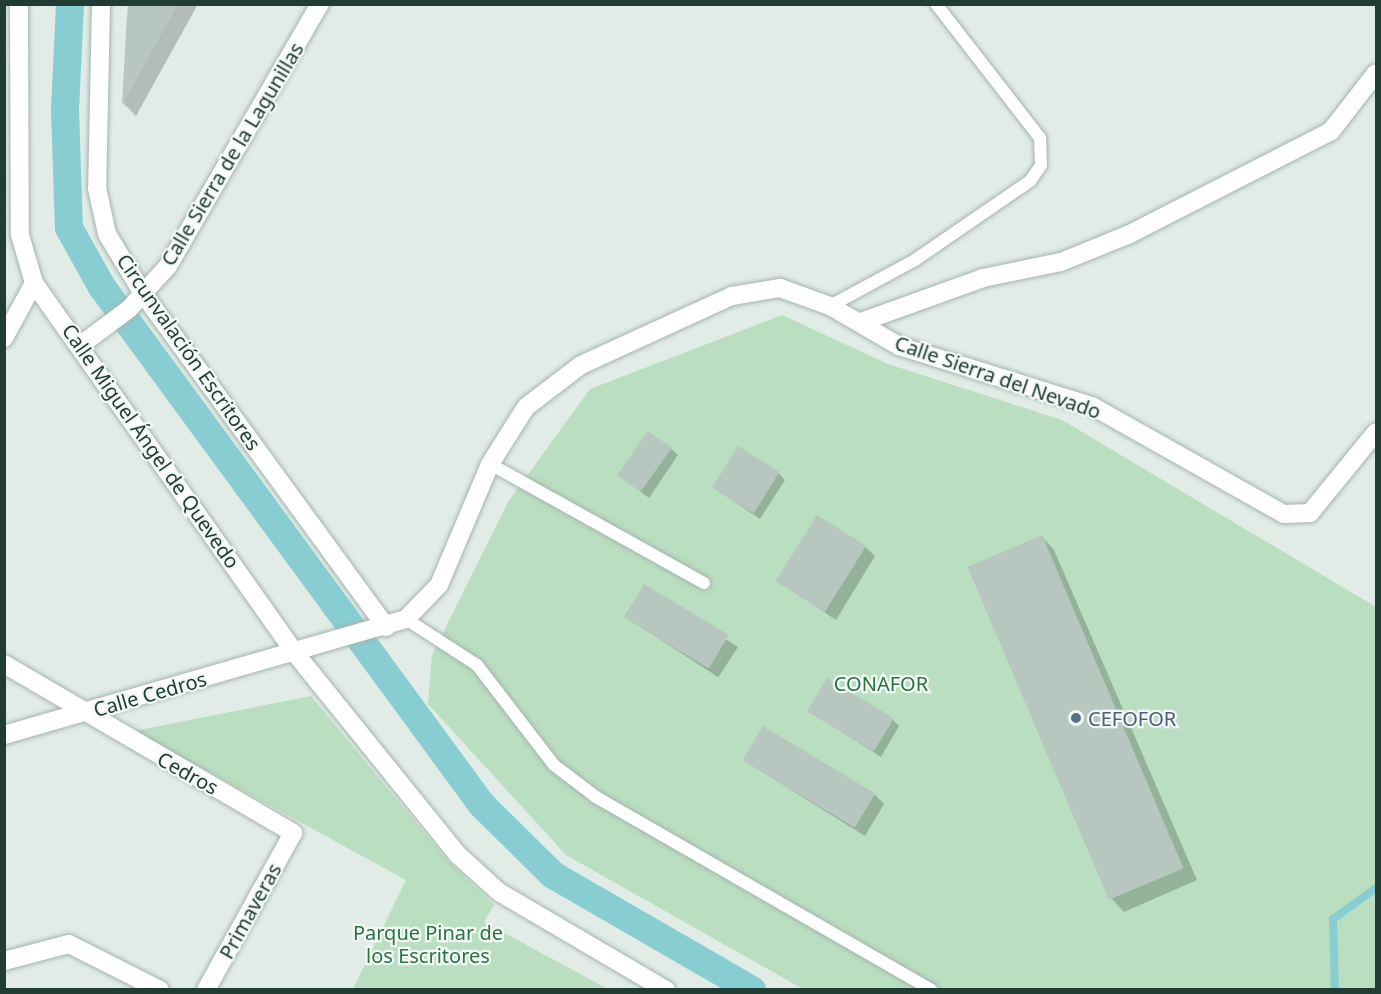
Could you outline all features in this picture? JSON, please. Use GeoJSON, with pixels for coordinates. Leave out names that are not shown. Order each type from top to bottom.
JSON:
{"type":"FeatureCollection","features":[{"type":"Feature","properties":{"kind":"street","name":"Calle Miguel Ángel de Quevedo"},"geometry":{"type":"LineString","coordinates":[[19,4],[11,25],[12,231],[34,283],[82,344],[295,653]]}},
{"type":"Feature","properties":{"kind":"street","name":"Circunvalación Escritores"},"geometry":{"type":"LineString","coordinates":[[101,4],[97,188],[108,234],[144,295],[378,630]]}},
{"type":"Feature","properties":{"kind":"street","name":"Calle Sierra de la Lagunillas"},"geometry":{"type":"LineString","coordinates":[[82,344],[129,309],[168,266],[320,4]]}},
{"type":"Feature","properties":{"kind":"street"},"geometry":{"type":"LineString","coordinates":[[861,322],[982,278],[1061,262],[1130,234],[1331,131],[1377,73]]}},
{"type":"Feature","properties":{"kind":"street"},"geometry":{"type":"LineString","coordinates":[[4,338],[34,283]]}},
{"type":"Feature","properties":{"kind":"street","name":"Calle Sierra del Nevado"},"geometry":{"type":"LineString","coordinates":[[295,653],[378,630],[406,619],[439,585],[490,464],[535,400],[580,365],[681,316],[732,296],[780,288],[830,306],[899,346],[1092,406],[1284,514],[1310,513],[1377,432]]}},
{"type":"Feature","properties":{"kind":"street"},"geometry":{"type":"LineString","coordinates":[[295,653],[458,855],[499,892],[666,990]]}},
{"type":"Feature","properties":{"kind":"street","name":"Calle Cedros"},"geometry":{"type":"LineString","coordinates":[[4,735],[295,653]]}},
{"type":"Feature","properties":{"kind":"street","name":"Cedros"},"geometry":{"type":"LineString","coordinates":[[4,664],[82,714],[293,833]]}},
{"type":"Feature","properties":{"kind":"street","name":"Primaveras"},"geometry":{"type":"LineString","coordinates":[[206,990],[293,833]]}},
{"type":"Feature","properties":{"kind":"street"},"geometry":{"type":"LineString","coordinates":[[4,961],[69,944],[160,990]]}},
{"type":"Feature","properties":{"kind":"lane"},"geometry":{"type":"LineString","coordinates":[[830,306],[915,260],[1030,181],[1041,165],[1040,138],[936,4]]}},
{"type":"Feature","properties":{"kind":"lane"},"geometry":{"type":"LineString","coordinates":[[490,464],[704,584]]}},
{"type":"Feature","properties":{"kind":"lane"},"geometry":{"type":"LineString","coordinates":[[406,619],[477,665],[554,765],[596,796],[932,990]]}},
{"type":"Feature","properties":{"kind":"green space","name":"CONAFOR"},"geometry":{"type":"Polygon","coordinates":[[[782,315],[888,364],[1062,420],[1376,607],[1376,989],[803,989],[566,855],[428,704],[432,655],[508,502],[590,389],[782,315]]]}},
{"type":"Feature","properties":{"kind":"green space","name":"Parque Pinar de los Escritores"},"geometry":{"type":"Polygon","coordinates":[[[311,696],[446,859],[494,905],[484,922],[608,989],[353,989],[406,880],[134,731],[311,696]]]}},
{"type":"Feature","properties":{"kind":"building"},"geometry":{"type":"Polygon","coordinates":[[[128,4],[178,4],[122,105],[126,31],[128,4]]]}},
{"type":"Feature","properties":{"kind":"building"},"geometry":{"type":"Polygon","coordinates":[[[648,431],[672,448],[641,492],[617,475],[648,431]]]}},
{"type":"Feature","properties":{"kind":"building"},"geometry":{"type":"Polygon","coordinates":[[[738,446],[780,472],[754,514],[712,488],[738,446]]]}},
{"type":"Feature","properties":{"kind":"building"},"geometry":{"type":"Polygon","coordinates":[[[817,515],[866,546],[825,612],[776,581],[817,515]]]}},
{"type":"Feature","properties":{"kind":"building","name":"CEFOFOR"},"geometry":{"type":"Polygon","coordinates":[[[1042,535],[1183,868],[1109,900],[967,567],[1042,535]]]}},
{"type":"Feature","properties":{"kind":"building"},"geometry":{"type":"Polygon","coordinates":[[[644,584],[729,635],[709,668],[624,617],[644,584]]]}},
{"type":"Feature","properties":{"kind":"building"},"geometry":{"type":"Polygon","coordinates":[[[827,678],[894,718],[874,752],[807,711],[827,678]]]}},
{"type":"Feature","properties":{"kind":"building"},"geometry":{"type":"Polygon","coordinates":[[[763,726],[875,793],[855,828],[742,760],[763,726]]]}},
{"type":"Feature","properties":{"kind":"waterway"},"geometry":{"type":"LineString","coordinates":[[70,4],[65,110],[69,228],[102,287],[482,805],[553,875],[752,990]]}},
{"type":"Feature","properties":{"kind":"waterway"},"geometry":{"type":"LineString","coordinates":[[1335,990],[1333,919],[1376,888]]}},
{"type":"Feature","properties":{"kind":"place","name":"CEFOFOR"},"geometry":{"type":"Point","coordinates":[1076,718]}}]}
